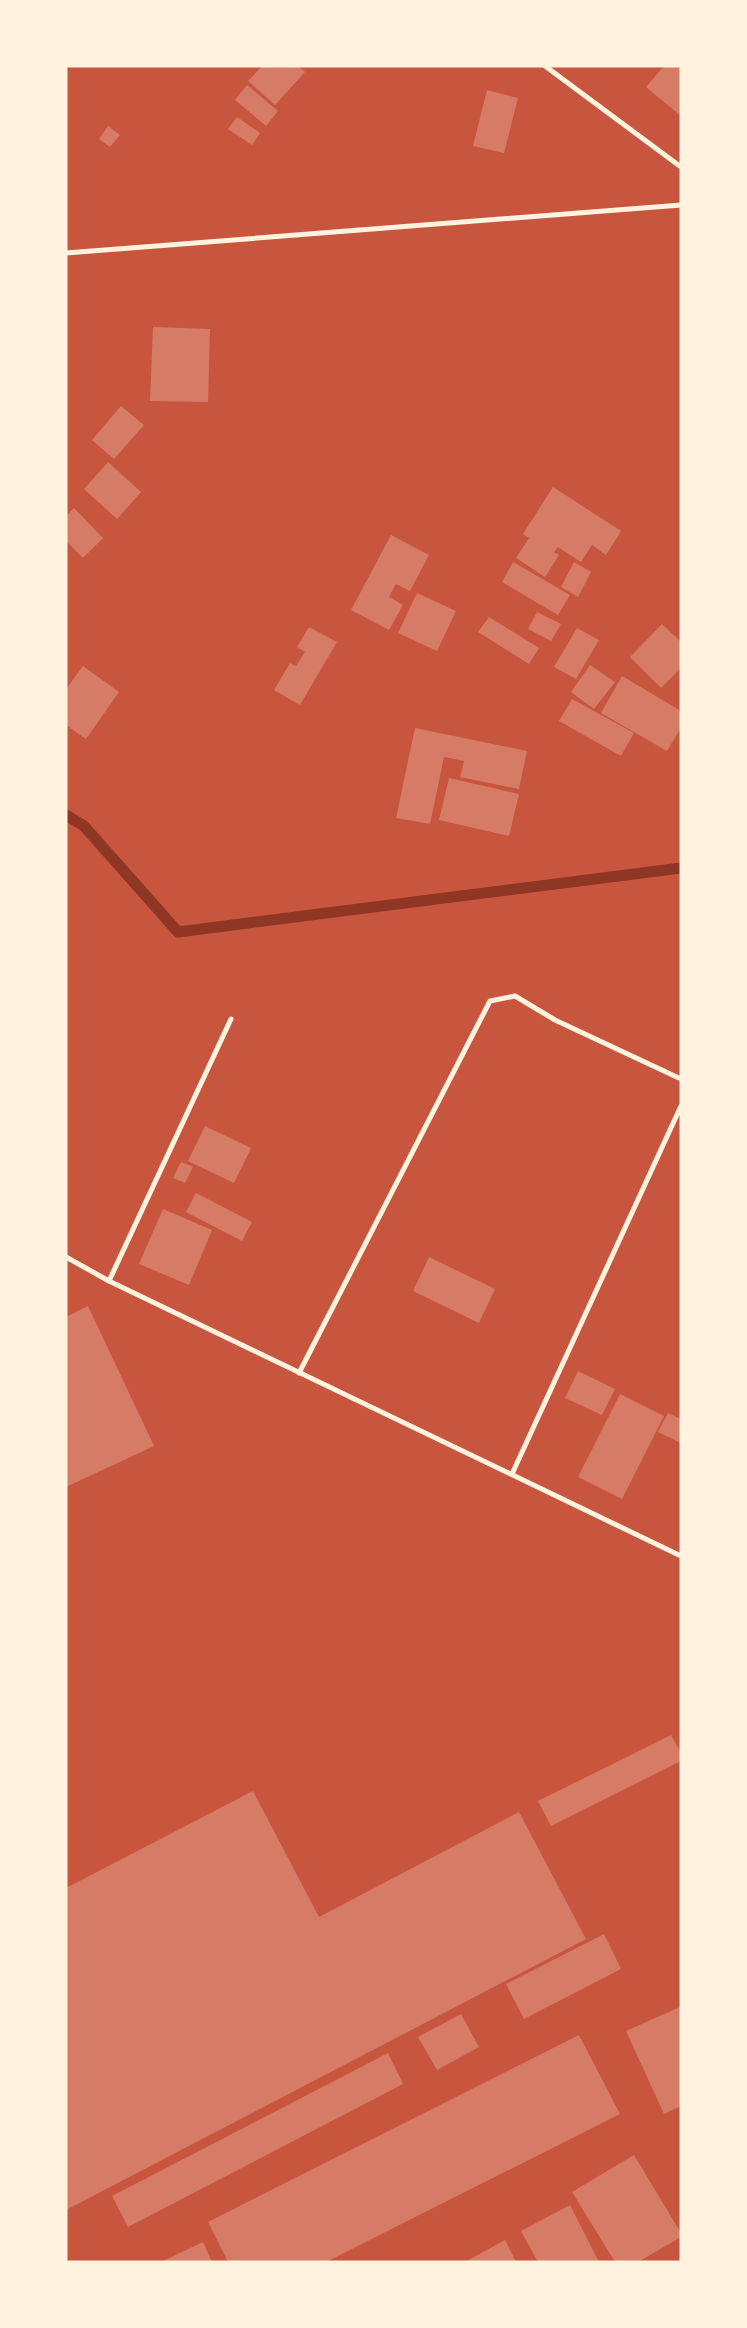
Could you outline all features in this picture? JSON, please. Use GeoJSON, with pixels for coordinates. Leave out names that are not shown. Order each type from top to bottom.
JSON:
{"type":"FeatureCollection","features":[{"type":"Feature","properties":{"kind":"street"},"geometry":{"type":"LineString","coordinates":[[545,66],[681,167]]}},
{"type":"Feature","properties":{"kind":"street"},"geometry":{"type":"LineString","coordinates":[[66,253],[681,205]]}},
{"type":"Feature","properties":{"kind":"street"},"geometry":{"type":"LineString","coordinates":[[299,1374],[490,1001],[515,996],[555,1020],[681,1079]]}},
{"type":"Feature","properties":{"kind":"street"},"geometry":{"type":"LineString","coordinates":[[109,1282],[231,1019]]}},
{"type":"Feature","properties":{"kind":"street"},"geometry":{"type":"LineString","coordinates":[[512,1474],[681,1106]]}},
{"type":"Feature","properties":{"kind":"street"},"geometry":{"type":"LineString","coordinates":[[66,1257],[109,1282],[681,1556]]}},
{"type":"Feature","properties":{"kind":"building"},"geometry":{"type":"Polygon","coordinates":[[[262,66],[298,66],[305,72],[275,105],[248,81],[262,66]]]}},
{"type":"Feature","properties":{"kind":"building"},"geometry":{"type":"Polygon","coordinates":[[[664,66],[681,66],[681,116],[646,87],[664,66]]]}},
{"type":"Feature","properties":{"kind":"building"},"geometry":{"type":"Polygon","coordinates":[[[247,85],[278,111],[266,126],[235,100],[247,85]]]}},
{"type":"Feature","properties":{"kind":"building"},"geometry":{"type":"Polygon","coordinates":[[[487,90],[518,98],[504,153],[473,146],[487,90]]]}},
{"type":"Feature","properties":{"kind":"building"},"geometry":{"type":"Polygon","coordinates":[[[237,117],[260,133],[252,145],[228,129],[237,117]]]}},
{"type":"Feature","properties":{"kind":"building"},"geometry":{"type":"Polygon","coordinates":[[[108,126],[120,135],[110,147],[99,139],[108,126]]]}},
{"type":"Feature","properties":{"kind":"building"},"geometry":{"type":"Polygon","coordinates":[[[153,327],[210,329],[208,402],[150,401],[153,327]]]}},
{"type":"Feature","properties":{"kind":"building"},"geometry":{"type":"Polygon","coordinates":[[[121,406],[144,425],[114,459],[92,440],[121,406]]]}},
{"type":"Feature","properties":{"kind":"building"},"geometry":{"type":"Polygon","coordinates":[[[108,462],[141,492],[117,519],[84,489],[108,462]]]}},
{"type":"Feature","properties":{"kind":"building"},"geometry":{"type":"Polygon","coordinates":[[[553,487],[621,531],[606,555],[592,545],[581,562],[558,547],[554,552],[559,555],[545,577],[516,558],[529,538],[523,534],[553,487]]]}},
{"type":"Feature","properties":{"kind":"building"},"geometry":{"type":"Polygon","coordinates":[[[74,508],[103,538],[83,558],[66,541],[66,516],[74,508]]]}},
{"type":"Feature","properties":{"kind":"building"},"geometry":{"type":"Polygon","coordinates":[[[391,535],[429,555],[410,591],[396,584],[389,597],[403,605],[389,630],[351,610],[391,535]]]}},
{"type":"Feature","properties":{"kind":"building"},"geometry":{"type":"Polygon","coordinates":[[[513,562],[570,595],[558,615],[502,582],[513,562]]]}},
{"type":"Feature","properties":{"kind":"building"},"geometry":{"type":"Polygon","coordinates":[[[574,562],[591,572],[578,597],[561,587],[574,562]]]}},
{"type":"Feature","properties":{"kind":"building"},"geometry":{"type":"Polygon","coordinates":[[[417,593],[456,611],[437,651],[398,633],[417,593]]]}},
{"type":"Feature","properties":{"kind":"building"},"geometry":{"type":"Polygon","coordinates":[[[537,612],[561,624],[551,641],[528,629],[537,612]]]}},
{"type":"Feature","properties":{"kind":"building"},"geometry":{"type":"Polygon","coordinates":[[[489,617],[539,648],[529,664],[478,632],[489,617]]]}},
{"type":"Feature","properties":{"kind":"building"},"geometry":{"type":"Polygon","coordinates":[[[662,624],[681,642],[681,668],[661,688],[630,657],[662,624]]]}},
{"type":"Feature","properties":{"kind":"building"},"geometry":{"type":"Polygon","coordinates":[[[309,627],[337,642],[300,705],[274,690],[290,663],[296,666],[305,652],[297,647],[309,627]]]}},
{"type":"Feature","properties":{"kind":"building"},"geometry":{"type":"Polygon","coordinates":[[[577,628],[599,640],[576,679],[554,667],[577,628]]]}},
{"type":"Feature","properties":{"kind":"building"},"geometry":{"type":"Polygon","coordinates":[[[590,665],[615,682],[594,709],[571,692],[590,665]]]}},
{"type":"Feature","properties":{"kind":"building"},"geometry":{"type":"Polygon","coordinates":[[[83,666],[119,692],[86,739],[66,725],[66,689],[83,666]]]}},
{"type":"Feature","properties":{"kind":"building"},"geometry":{"type":"Polygon","coordinates":[[[622,676],[681,711],[681,728],[667,751],[601,713],[622,676]]]}},
{"type":"Feature","properties":{"kind":"building"},"geometry":{"type":"Polygon","coordinates":[[[572,699],[634,733],[621,756],[559,721],[572,699]]]}},
{"type":"Feature","properties":{"kind":"building"},"geometry":{"type":"Polygon","coordinates":[[[415,728],[527,751],[519,789],[460,777],[464,761],[444,757],[430,824],[396,818],[415,728]]]}},
{"type":"Feature","properties":{"kind":"building"},"geometry":{"type":"Polygon","coordinates":[[[449,778],[519,794],[509,836],[439,820],[449,778]]]}},
{"type":"Feature","properties":{"kind":"building"},"geometry":{"type":"Polygon","coordinates":[[[205,1126],[251,1148],[234,1183],[188,1161],[205,1126]]]}},
{"type":"Feature","properties":{"kind":"building"},"geometry":{"type":"Polygon","coordinates":[[[181,1162],[193,1167],[185,1183],[173,1178],[181,1162]]]}},
{"type":"Feature","properties":{"kind":"building"},"geometry":{"type":"Polygon","coordinates":[[[196,1193],[252,1222],[242,1241],[186,1212],[196,1193]]]}},
{"type":"Feature","properties":{"kind":"building"},"geometry":{"type":"Polygon","coordinates":[[[163,1209],[212,1230],[189,1285],[139,1264],[163,1209]]]}},
{"type":"Feature","properties":{"kind":"building"},"geometry":{"type":"Polygon","coordinates":[[[429,1257],[495,1289],[479,1323],[413,1291],[429,1257]]]}},
{"type":"Feature","properties":{"kind":"building"},"geometry":{"type":"Polygon","coordinates":[[[88,1306],[154,1446],[66,1487],[66,1317],[88,1306]]]}},
{"type":"Feature","properties":{"kind":"building"},"geometry":{"type":"Polygon","coordinates":[[[578,1371],[615,1389],[602,1415],[565,1398],[578,1371]]]}},
{"type":"Feature","properties":{"kind":"building"},"geometry":{"type":"Polygon","coordinates":[[[620,1394],[664,1416],[622,1499],[578,1477],[620,1394]]]}},
{"type":"Feature","properties":{"kind":"building"},"geometry":{"type":"Polygon","coordinates":[[[668,1413],[681,1419],[681,1443],[658,1432],[668,1413]]]}},
{"type":"Feature","properties":{"kind":"building"},"geometry":{"type":"Polygon","coordinates":[[[671,1735],[681,1753],[681,1761],[551,1826],[538,1801],[671,1735]]]}},
{"type":"Feature","properties":{"kind":"building"},"geometry":{"type":"Polygon","coordinates":[[[253,1791],[319,1917],[519,1812],[586,1939],[66,2210],[66,1888],[253,1791]]]}},
{"type":"Feature","properties":{"kind":"building"},"geometry":{"type":"Polygon","coordinates":[[[604,1934],[621,1969],[524,2019],[506,1984],[604,1934]]]}},
{"type":"Feature","properties":{"kind":"building"},"geometry":{"type":"Polygon","coordinates":[[[680,2007],[681,2106],[664,2114],[626,2031],[680,2007]]]}},
{"type":"Feature","properties":{"kind":"building"},"geometry":{"type":"Polygon","coordinates":[[[461,2014],[479,2047],[437,2070],[418,2037],[461,2014]]]}},
{"type":"Feature","properties":{"kind":"building"},"geometry":{"type":"Polygon","coordinates":[[[579,2035],[620,2114],[326,2262],[228,2262],[208,2222],[579,2035]]]}},
{"type":"Feature","properties":{"kind":"building"},"geometry":{"type":"Polygon","coordinates":[[[388,2053],[403,2084],[128,2227],[112,2196],[388,2053]]]}},
{"type":"Feature","properties":{"kind":"building"},"geometry":{"type":"Polygon","coordinates":[[[634,2155],[681,2233],[681,2237],[638,2262],[615,2262],[572,2192],[634,2155]]]}},
{"type":"Feature","properties":{"kind":"building"},"geometry":{"type":"Polygon","coordinates":[[[570,2205],[599,2262],[538,2262],[521,2231],[570,2205]]]}},
{"type":"Feature","properties":{"kind":"building"},"geometry":{"type":"Polygon","coordinates":[[[505,2240],[516,2262],[465,2262],[505,2240]]]}},
{"type":"Feature","properties":{"kind":"building"},"geometry":{"type":"Polygon","coordinates":[[[203,2242],[212,2262],[161,2262],[203,2242]]]}},
{"type":"Feature","properties":{"kind":"waterway"},"geometry":{"type":"LineString","coordinates":[[66,815],[84,826],[178,932],[681,868]]}}]}
